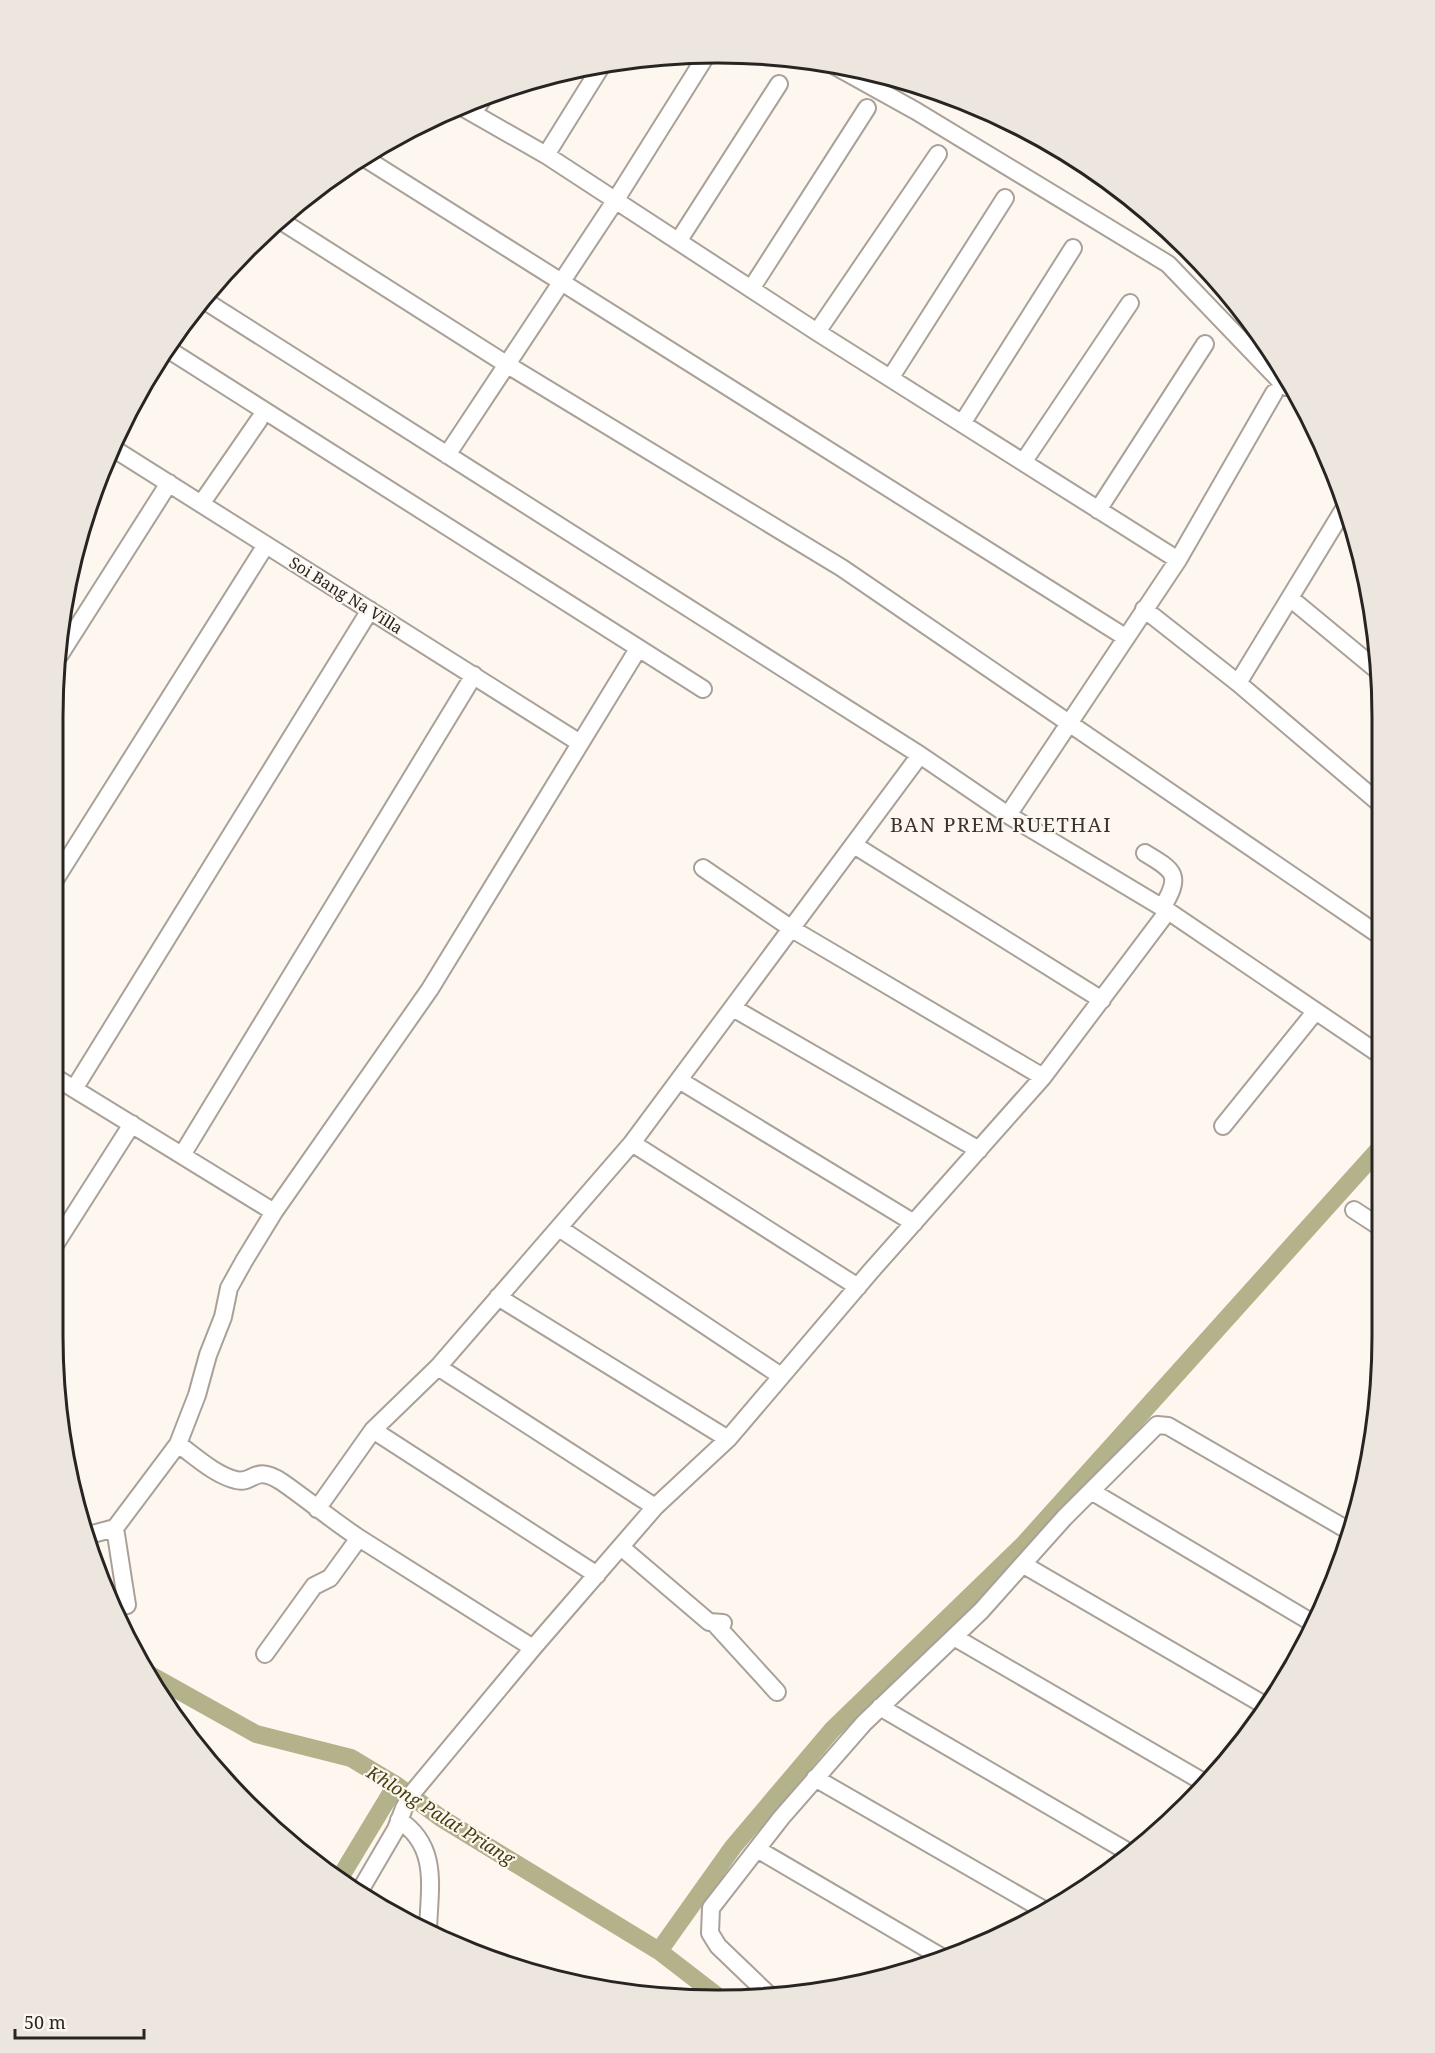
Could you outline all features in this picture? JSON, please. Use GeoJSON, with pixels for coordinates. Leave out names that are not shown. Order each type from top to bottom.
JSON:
{"type":"FeatureCollection","features":[{"type":"Feature","properties":{"kind":"street"},"geometry":{"type":"LineString","coordinates":[[447,455],[615,201],[701,63]]}},
{"type":"Feature","properties":{"kind":"street"},"geometry":{"type":"LineString","coordinates":[[546,155],[596,75]]}},
{"type":"Feature","properties":{"kind":"street"},"geometry":{"type":"LineString","coordinates":[[858,79],[916,111],[1168,264],[1275,376]]}},
{"type":"Feature","properties":{"kind":"street"},"geometry":{"type":"LineString","coordinates":[[679,240],[779,84]]}},
{"type":"Feature","properties":{"kind":"street"},"geometry":{"type":"LineString","coordinates":[[751,289],[867,108]]}},
{"type":"Feature","properties":{"kind":"street"},"geometry":{"type":"LineString","coordinates":[[471,112],[546,155],[817,332],[963,422],[1178,560]]}},
{"type":"Feature","properties":{"kind":"street"},"geometry":{"type":"LineString","coordinates":[[817,332],[938,154]]}},
{"type":"Feature","properties":{"kind":"street"},"geometry":{"type":"LineString","coordinates":[[371,162],[1125,637]]}},
{"type":"Feature","properties":{"kind":"street"},"geometry":{"type":"LineString","coordinates":[[891,377],[1005,198]]}},
{"type":"Feature","properties":{"kind":"street"},"geometry":{"type":"LineString","coordinates":[[287,224],[506,364],[842,568],[1372,931]]}},
{"type":"Feature","properties":{"kind":"street"},"geometry":{"type":"LineString","coordinates":[[963,422],[1073,248]]}},
{"type":"Feature","properties":{"kind":"street"},"geometry":{"type":"LineString","coordinates":[[1024,461],[1130,303]]}},
{"type":"Feature","properties":{"kind":"street"},"geometry":{"type":"LineString","coordinates":[[210,304],[920,755],[1008,815],[1165,910],[1372,1049]]}},
{"type":"Feature","properties":{"kind":"street"},"geometry":{"type":"LineString","coordinates":[[1098,510],[1205,344]]}},
{"type":"Feature","properties":{"kind":"street"},"geometry":{"type":"LineString","coordinates":[[174,353],[703,689]]}},
{"type":"Feature","properties":{"kind":"street"},"geometry":{"type":"LineString","coordinates":[[1008,815],[1178,560],[1282,390]]}},
{"type":"Feature","properties":{"kind":"street"},"geometry":{"type":"LineString","coordinates":[[201,504],[259,420]]}},
{"type":"Feature","properties":{"kind":"street","name":"Soi Bang Na Villa"},"geometry":{"type":"LineString","coordinates":[[119,452],[580,743]]}},
{"type":"Feature","properties":{"kind":"street"},"geometry":{"type":"LineString","coordinates":[[68,642],[169,483]]}},
{"type":"Feature","properties":{"kind":"street"},"geometry":{"type":"LineString","coordinates":[[1238,683],[1340,516]]}},
{"type":"Feature","properties":{"kind":"street"},"geometry":{"type":"LineString","coordinates":[[63,866],[266,545]]}},
{"type":"Feature","properties":{"kind":"street"},"geometry":{"type":"LineString","coordinates":[[1290,598],[1370,663]]}},
{"type":"Feature","properties":{"kind":"street"},"geometry":{"type":"LineString","coordinates":[[1144,609],[1238,683],[1372,797]]}},
{"type":"Feature","properties":{"kind":"street"},"geometry":{"type":"LineString","coordinates":[[74,1089],[370,610]]}},
{"type":"Feature","properties":{"kind":"street"},"geometry":{"type":"LineString","coordinates":[[94,1534],[115,1528],[178,1444],[197,1395],[208,1355],[224,1317],[229,1288],[274,1212],[430,989],[638,649]]}},
{"type":"Feature","properties":{"kind":"street"},"geometry":{"type":"LineString","coordinates":[[182,1155],[474,675]]}},
{"type":"Feature","properties":{"kind":"street"},"geometry":{"type":"LineString","coordinates":[[317,1509],[373,1430],[438,1367],[632,1143],[920,755]]}},
{"type":"Feature","properties":{"kind":"street"},"geometry":{"type":"LineString","coordinates":[[854,845],[1102,1000]]}},
{"type":"Feature","properties":{"kind":"street"},"geometry":{"type":"LineString","coordinates":[[363,1885],[414,1791],[533,1648],[656,1507],[728,1440],[858,1287],[1043,1077],[1102,1000],[1165,910],[1173,890],[1175,877],[1169,867],[1145,853]]}},
{"type":"Feature","properties":{"kind":"street"},"geometry":{"type":"LineString","coordinates":[[703,868],[792,929],[1043,1077]]}},
{"type":"Feature","properties":{"kind":"street"},"geometry":{"type":"LineString","coordinates":[[733,1008],[979,1149]]}},
{"type":"Feature","properties":{"kind":"street"},"geometry":{"type":"LineString","coordinates":[[1223,1126],[1315,1012]]}},
{"type":"Feature","properties":{"kind":"street"},"geometry":{"type":"LineString","coordinates":[[679,1080],[914,1223]]}},
{"type":"Feature","properties":{"kind":"street"},"geometry":{"type":"LineString","coordinates":[[63,1082],[274,1212]]}},
{"type":"Feature","properties":{"kind":"street"},"geometry":{"type":"LineString","coordinates":[[63,1231],[132,1124]]}},
{"type":"Feature","properties":{"kind":"street"},"geometry":{"type":"LineString","coordinates":[[632,1143],[858,1287]]}},
{"type":"Feature","properties":{"kind":"street"},"geometry":{"type":"LineString","coordinates":[[1354,1210],[1372,1222]]}},
{"type":"Feature","properties":{"kind":"street"},"geometry":{"type":"LineString","coordinates":[[559,1228],[781,1376]]}},
{"type":"Feature","properties":{"kind":"street"},"geometry":{"type":"LineString","coordinates":[[498,1297],[728,1440]]}},
{"type":"Feature","properties":{"kind":"street"},"geometry":{"type":"LineString","coordinates":[[438,1367],[656,1507]]}},
{"type":"Feature","properties":{"kind":"street"},"geometry":{"type":"LineString","coordinates":[[763,1989],[718,1946],[710,1933],[711,1908],[816,1778],[880,1707],[1024,1566],[1064,1518],[1157,1425],[1163,1424],[1343,1527]]}},
{"type":"Feature","properties":{"kind":"street"},"geometry":{"type":"LineString","coordinates":[[373,1430],[597,1575]]}},
{"type":"Feature","properties":{"kind":"street"},"geometry":{"type":"LineString","coordinates":[[178,1444],[224,1476],[238,1481],[246,1480],[256,1474],[264,1474],[281,1482],[359,1538],[533,1648]]}},
{"type":"Feature","properties":{"kind":"street"},"geometry":{"type":"LineString","coordinates":[[1091,1491],[1307,1620]]}},
{"type":"Feature","properties":{"kind":"street"},"geometry":{"type":"LineString","coordinates":[[115,1528],[127,1605]]}},
{"type":"Feature","properties":{"kind":"street"},"geometry":{"type":"LineString","coordinates":[[265,1654],[314,1586],[330,1578],[359,1538]]}},
{"type":"Feature","properties":{"kind":"street"},"geometry":{"type":"LineString","coordinates":[[621,1547],[719,1624],[777,1692]]}},
{"type":"Feature","properties":{"kind":"street"},"geometry":{"type":"LineString","coordinates":[[1024,1566],[1260,1702]]}},
{"type":"Feature","properties":{"kind":"street"},"geometry":{"type":"LineString","coordinates":[[954,1637],[1198,1779]]}},
{"type":"Feature","properties":{"kind":"street"},"geometry":{"type":"LineString","coordinates":[[880,1707],[1123,1849]]}},
{"type":"Feature","properties":{"kind":"street"},"geometry":{"type":"LineString","coordinates":[[816,1778],[1037,1906]]}},
{"type":"Feature","properties":{"kind":"street"},"geometry":{"type":"LineString","coordinates":[[402,1814],[426,1852],[430,1869],[428,1923]]}},
{"type":"Feature","properties":{"kind":"street"},"geometry":{"type":"LineString","coordinates":[[757,1850],[934,1953]]}},
{"type":"Feature","properties":{"kind":"waterway"},"geometry":{"type":"LineString","coordinates":[[659,1951],[733,1847],[832,1730],[1023,1545],[1372,1157]]}},
{"type":"Feature","properties":{"kind":"waterway","name":"Khlong Palat Priang"},"geometry":{"type":"LineString","coordinates":[[162,1682],[256,1734],[351,1758],[396,1785],[441,1818],[659,1951],[709,1990]]}},
{"type":"Feature","properties":{"kind":"waterway"},"geometry":{"type":"LineString","coordinates":[[343,1872],[396,1785]]}},
{"type":"Feature","properties":{"kind":"district","name":"BAN PREM RUETHAI"},"geometry":{"type":"Point","coordinates":[1001,824]}}]}
